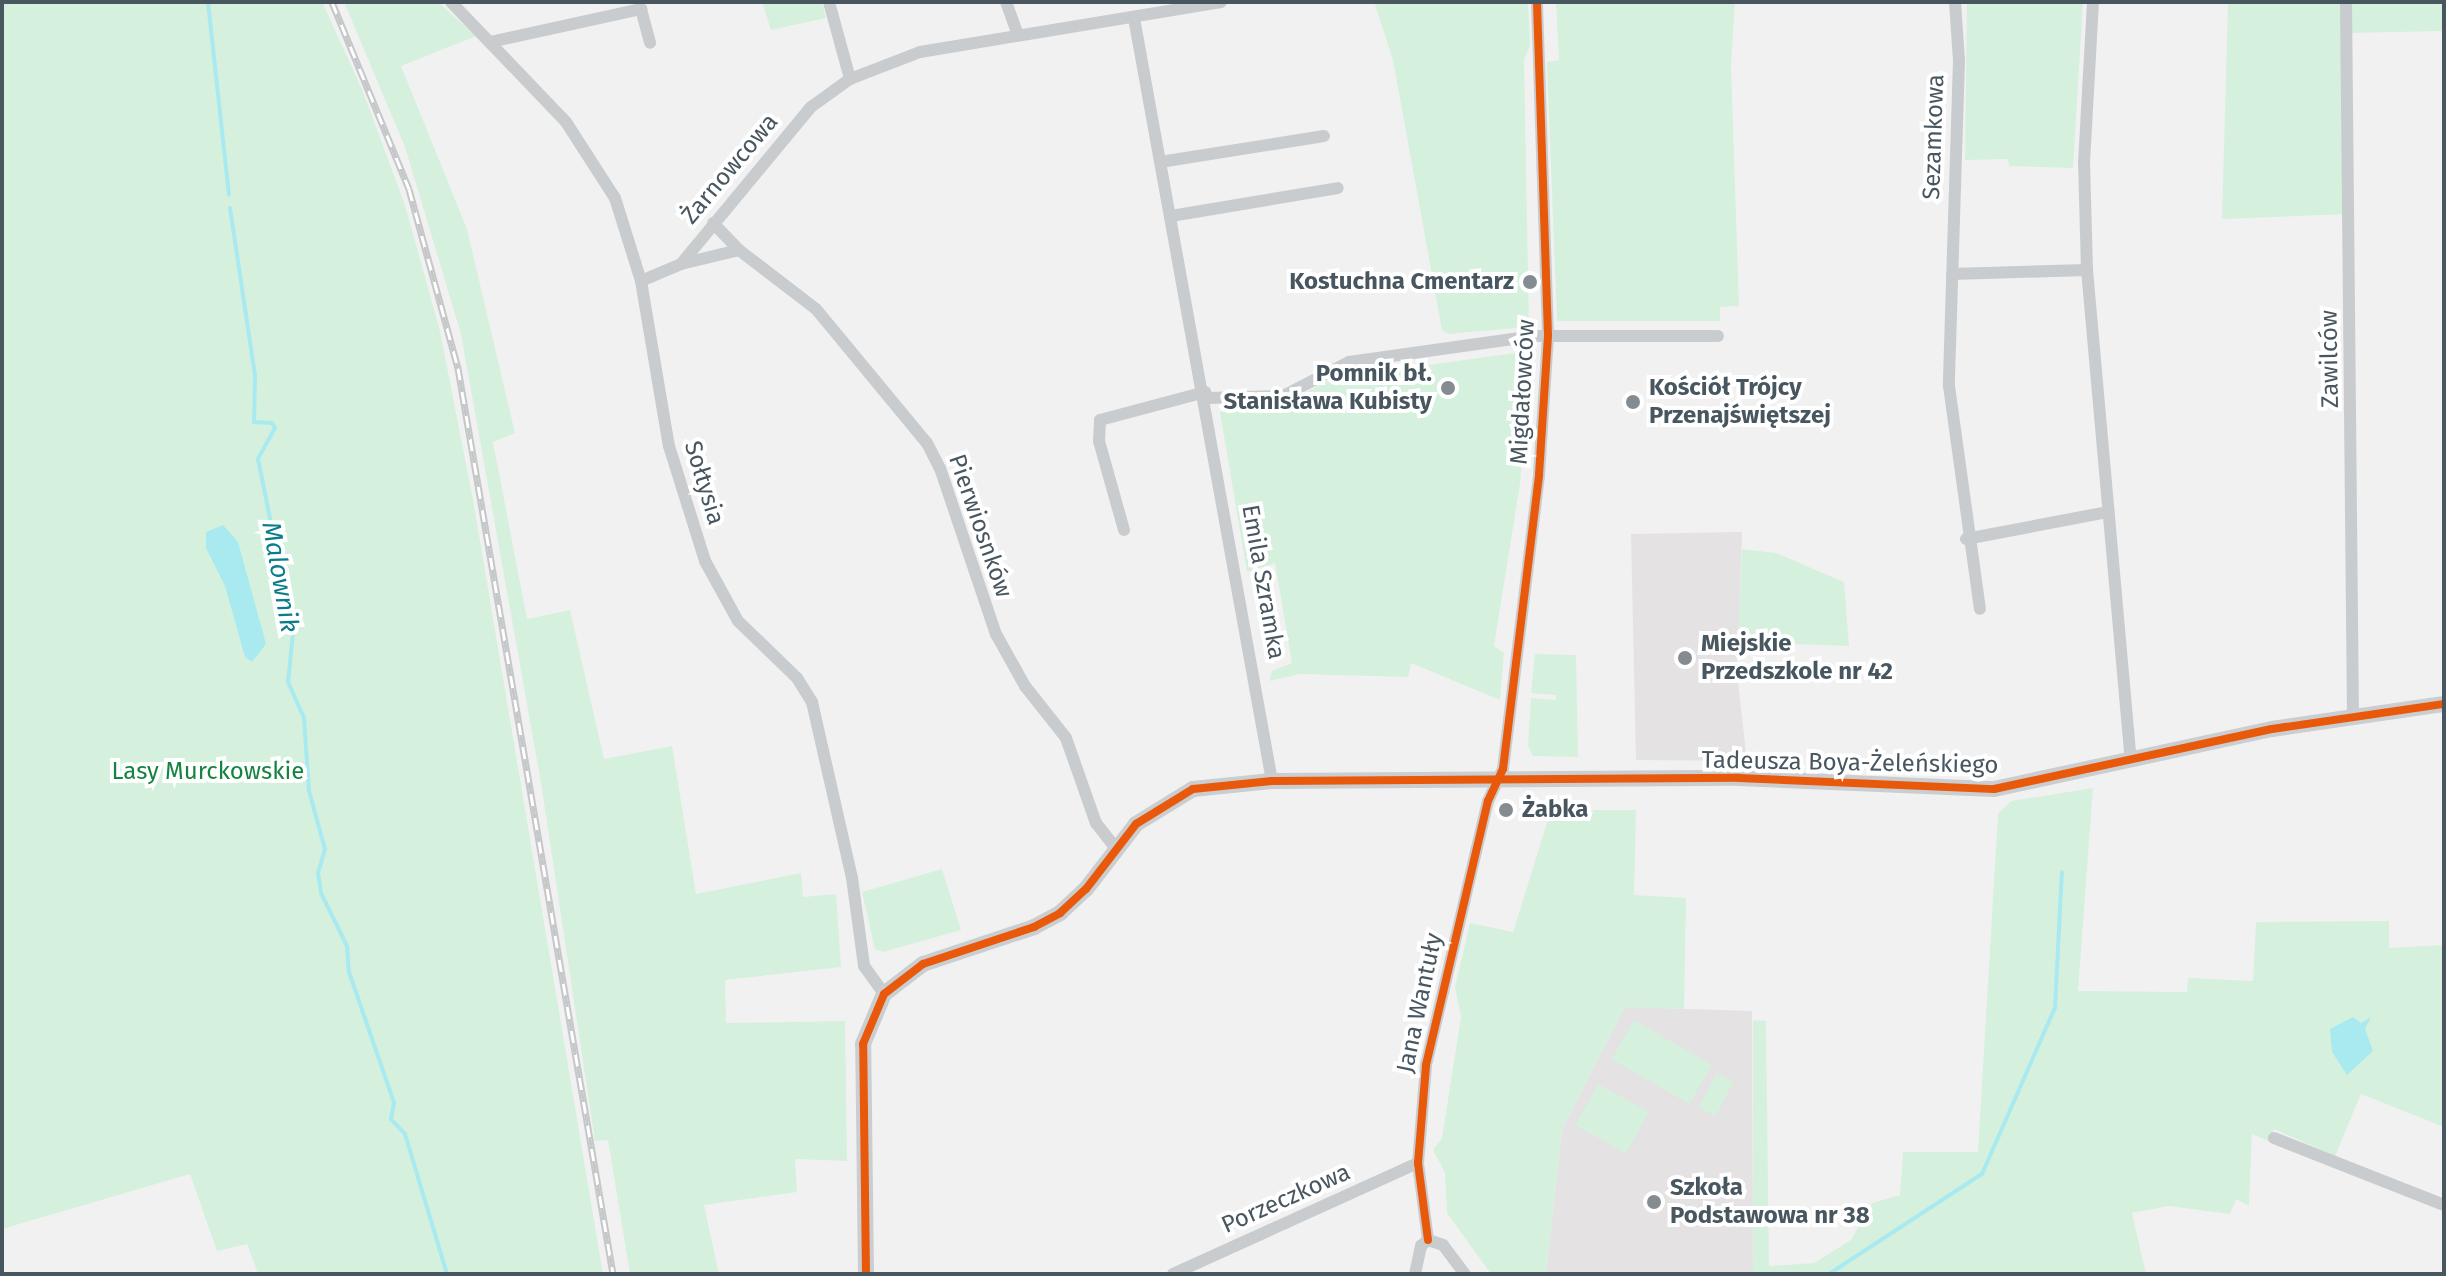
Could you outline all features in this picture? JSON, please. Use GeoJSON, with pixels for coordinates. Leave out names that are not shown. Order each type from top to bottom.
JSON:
{"type":"FeatureCollection","features":[{"type":"Feature","properties":{"kind":"street","name":"Sołtysia"},"geometry":{"type":"LineString","coordinates":[[451,2],[566,122],[594,161],[627,227],[641,281],[657,396],[705,561],[738,621],[797,678],[812,702],[852,878],[864,966],[884,994]]}},
{"type":"Feature","properties":{"kind":"street"},"geometry":{"type":"LineString","coordinates":[[829,2],[850,79]]}},
{"type":"Feature","properties":{"kind":"street"},"geometry":{"type":"LineString","coordinates":[[1006,2],[1017,33]]}},
{"type":"Feature","properties":{"kind":"street","name":"Żarnowcowa"},"geometry":{"type":"LineString","coordinates":[[641,281],[681,264],[811,107],[850,79],[920,52],[1017,33],[1134,18],[1221,2]]}},
{"type":"Feature","properties":{"kind":"street","name":"Migdałowców"},"geometry":{"type":"LineString","coordinates":[[1498,780],[1507,750],[1513,655],[1539,475],[1548,335],[1537,2]]}},
{"type":"Feature","properties":{"kind":"street","name":"Sezamkowa"},"geometry":{"type":"LineString","coordinates":[[1955,2],[1959,60],[1949,386],[1966,539],[1980,609]]}},
{"type":"Feature","properties":{"kind":"street"},"geometry":{"type":"LineString","coordinates":[[2093,2],[2085,148],[2087,270],[2131,761]]}},
{"type":"Feature","properties":{"kind":"street","name":"Zawilców"},"geometry":{"type":"LineString","coordinates":[[2346,2],[2353,715]]}},
{"type":"Feature","properties":{"kind":"street"},"geometry":{"type":"LineString","coordinates":[[490,42],[640,6],[650,43]]}},
{"type":"Feature","properties":{"kind":"street","name":"Emila Szramka"},"geometry":{"type":"LineString","coordinates":[[1134,18],[1206,395],[1272,781]]}},
{"type":"Feature","properties":{"kind":"street"},"geometry":{"type":"LineString","coordinates":[[1160,162],[1324,136]]}},
{"type":"Feature","properties":{"kind":"street"},"geometry":{"type":"LineString","coordinates":[[1171,216],[1338,188]]}},
{"type":"Feature","properties":{"kind":"street","name":"Pierwiosnków"},"geometry":{"type":"LineString","coordinates":[[713,223],[739,250],[816,309],[927,443],[940,468],[996,634],[1025,686],[1066,738],[1096,823],[1117,850]]}},
{"type":"Feature","properties":{"kind":"street"},"geometry":{"type":"LineString","coordinates":[[681,264],[739,250]]}},
{"type":"Feature","properties":{"kind":"street"},"geometry":{"type":"LineString","coordinates":[[1952,274],[2087,270]]}},
{"type":"Feature","properties":{"kind":"street"},"geometry":{"type":"LineString","coordinates":[[1124,530],[1099,441],[1100,420],[1206,395],[1283,396],[1349,362],[1548,335],[1718,336]]}},
{"type":"Feature","properties":{"kind":"street"},"geometry":{"type":"LineString","coordinates":[[1966,539],[2108,512]]}},
{"type":"Feature","properties":{"kind":"street","name":"Tadeusza Boya-Żeleńskiego"},"geometry":{"type":"LineString","coordinates":[[866,1274],[863,1044],[884,994],[923,964],[1047,921],[1086,889],[1136,824],[1179,795],[1208,785],[1272,781],[1739,778],[1994,789],[2353,715],[2444,704]]}},
{"type":"Feature","properties":{"kind":"street","name":"Jana Wantuły"},"geometry":{"type":"LineString","coordinates":[[1415,1274],[1421,1246],[1428,1240],[1418,1163],[1420,1107],[1440,990],[1488,801],[1498,780]]}},
{"type":"Feature","properties":{"kind":"street"},"geometry":{"type":"LineString","coordinates":[[2274,1138],[2444,1205]]}},
{"type":"Feature","properties":{"kind":"street","name":"Porzeczkowa"},"geometry":{"type":"LineString","coordinates":[[1173,1274],[1418,1163]]}},
{"type":"Feature","properties":{"kind":"street"},"geometry":{"type":"LineString","coordinates":[[1428,1240],[1443,1245],[1465,1274]]}},
{"type":"Feature","properties":{"kind":"shaded area","name":"Miejskie Przedszkole nr 42"},"geometry":{"type":"Polygon","coordinates":[[[1742,532],[1737,674],[1747,761],[1636,760],[1631,534],[1742,532]]]}},
{"type":"Feature","properties":{"kind":"shaded area","name":"Szkoła Podstawowa nr 38"},"geometry":{"type":"Polygon","coordinates":[[[1625,1007],[1752,1011],[1753,1274],[1546,1274],[1562,1129],[1625,1007]]]}},
{"type":"Feature","properties":{"kind":"green space","name":"Lasy Murckowskie"},"geometry":{"type":"Polygon","coordinates":[[[2,2],[322,2],[362,89],[405,205],[440,331],[474,505],[603,1274],[258,1274],[247,1244],[217,1251],[190,1174],[2,1229],[2,2]]]}},
{"type":"Feature","properties":{"kind":"green space"},"geometry":{"type":"Polygon","coordinates":[[[344,2],[438,2],[476,36],[401,66],[467,229],[515,433],[493,442],[527,619],[570,610],[604,759],[672,746],[696,894],[801,873],[803,897],[836,894],[841,967],[725,980],[726,1023],[845,1021],[847,1161],[795,1159],[797,1192],[704,1205],[719,1274],[630,1274],[608,1140],[595,1141],[541,783],[461,334],[405,147],[344,2]]]}},
{"type":"Feature","properties":{"kind":"green space"},"geometry":{"type":"Polygon","coordinates":[[[762,2],[822,2],[826,18],[771,30],[762,2]]]}},
{"type":"Feature","properties":{"kind":"green space"},"geometry":{"type":"Polygon","coordinates":[[[1374,2],[1528,2],[1530,45],[1524,60],[1529,327],[1448,334],[1442,330],[1393,60],[1374,2]]]}},
{"type":"Feature","properties":{"kind":"green space"},"geometry":{"type":"Polygon","coordinates":[[[1556,2],[1735,2],[1731,65],[1739,306],[1720,307],[1720,321],[1557,321],[1547,62],[1559,60],[1556,2]]]}},
{"type":"Feature","properties":{"kind":"green space"},"geometry":{"type":"Polygon","coordinates":[[[1967,2],[2083,2],[2073,168],[2009,166],[2008,159],[1965,160],[1967,2]]]}},
{"type":"Feature","properties":{"kind":"green space"},"geometry":{"type":"Polygon","coordinates":[[[2228,2],[2444,2],[2444,31],[2346,33],[2348,214],[2222,219],[2228,2]]]}},
{"type":"Feature","properties":{"kind":"green space"},"geometry":{"type":"Polygon","coordinates":[[[1530,351],[1520,484],[1494,646],[1504,653],[1500,700],[1411,663],[1408,677],[1300,674],[1269,681],[1272,671],[1292,663],[1275,563],[1247,572],[1220,412],[1288,402],[1348,370],[1391,362],[1400,369],[1530,351]]]}},
{"type":"Feature","properties":{"kind":"green space"},"geometry":{"type":"Polygon","coordinates":[[[1742,549],[1776,553],[1844,582],[1849,646],[1738,642],[1742,549]]]}},
{"type":"Feature","properties":{"kind":"green space"},"geometry":{"type":"Polygon","coordinates":[[[1535,654],[1576,655],[1578,757],[1533,756],[1528,746],[1531,698],[1556,700],[1556,695],[1531,693],[1535,654]]]}},
{"type":"Feature","properties":{"kind":"green space"},"geometry":{"type":"Polygon","coordinates":[[[2093,788],[2078,991],[2187,992],[2188,978],[2253,981],[2256,922],[2389,921],[2389,948],[2444,945],[2444,1127],[2361,1094],[2335,1156],[2274,1129],[2270,1142],[2252,1134],[2249,1206],[2236,1199],[2230,1214],[2169,1206],[2132,1213],[2146,1274],[1753,1274],[1753,1020],[1766,1021],[1769,1266],[1814,1263],[1851,1240],[1872,1203],[1900,1195],[1903,1152],[1978,1152],[1998,814],[2011,801],[2093,788]]]}},
{"type":"Feature","properties":{"kind":"green space"},"geometry":{"type":"Polygon","coordinates":[[[1551,810],[1636,810],[1634,895],[1686,898],[1684,1009],[1625,1007],[1562,1129],[1546,1274],[1491,1274],[1447,1213],[1445,1173],[1433,1150],[1442,1138],[1461,1017],[1455,987],[1470,923],[1513,932],[1551,810]]]}},
{"type":"Feature","properties":{"kind":"green space"},"geometry":{"type":"Polygon","coordinates":[[[942,869],[961,930],[883,952],[875,949],[862,892],[942,869]]]}},
{"type":"Feature","properties":{"kind":"green space"},"geometry":{"type":"Polygon","coordinates":[[[1634,1020],[1712,1065],[1689,1104],[1612,1059],[1634,1020]]]}},
{"type":"Feature","properties":{"kind":"green space"},"geometry":{"type":"Polygon","coordinates":[[[1717,1073],[1734,1082],[1715,1116],[1699,1107],[1717,1073]]]}},
{"type":"Feature","properties":{"kind":"green space"},"geometry":{"type":"Polygon","coordinates":[[[1598,1084],[1649,1112],[1626,1153],[1575,1125],[1598,1084]]]}},
{"type":"Feature","properties":{"kind":"water"},"geometry":{"type":"Polygon","coordinates":[[[223,525],[238,542],[266,644],[252,662],[245,657],[225,586],[206,548],[206,532],[223,525]]]}},
{"type":"Feature","properties":{"kind":"water"},"geometry":{"type":"Polygon","coordinates":[[[2353,1017],[2361,1023],[2371,1017],[2365,1029],[2373,1051],[2347,1075],[2332,1052],[2330,1029],[2353,1017]]]}},
{"type":"Feature","properties":{"kind":"waterway","name":"Malownik"},"geometry":{"type":"LineString","coordinates":[[208,2],[229,195]]}},
{"type":"Feature","properties":{"kind":"waterway","name":"Malownik"},"geometry":{"type":"LineString","coordinates":[[230,208],[255,376],[254,422],[272,423],[275,428],[258,459],[293,633],[288,682],[304,718],[309,791],[325,849],[318,873],[321,893],[347,946],[349,972],[394,1103],[391,1119],[405,1134],[447,1274]]}},
{"type":"Feature","properties":{"kind":"waterway"},"geometry":{"type":"LineString","coordinates":[[1829,1274],[1982,1174],[2055,1008],[2062,872]]}},
{"type":"Feature","properties":{"kind":"railway"},"geometry":{"type":"LineString","coordinates":[[332,2],[409,189],[458,368],[613,1274]]}},
{"type":"Feature","properties":{"kind":"cycle path"},"geometry":{"type":"LineString","coordinates":[[1428,1240],[1418,1163],[1426,1065],[1488,801],[1503,769],[1539,475],[1548,335],[1537,2]]}},
{"type":"Feature","properties":{"kind":"cycle path"},"geometry":{"type":"LineString","coordinates":[[866,1274],[863,1044],[884,994],[923,964],[1034,927],[1060,913],[1086,889],[1136,824],[1193,789],[1272,781],[1739,778],[1994,789],[2272,729],[2444,704]]}},
{"type":"Feature","properties":{"kind":"place","name":"Kostuchna Cmentarz"},"geometry":{"type":"Point","coordinates":[1530,282]}},
{"type":"Feature","properties":{"kind":"place","name":"Pomnik bł. Stanisława Kubisty"},"geometry":{"type":"Point","coordinates":[1448,388]}},
{"type":"Feature","properties":{"kind":"place","name":"Kościół Trójcy Przenajświętszej"},"geometry":{"type":"Point","coordinates":[1633,402]}},
{"type":"Feature","properties":{"kind":"place","name":"Miejskie Przedszkole nr 42"},"geometry":{"type":"Point","coordinates":[1685,658]}},
{"type":"Feature","properties":{"kind":"place","name":"Żabka"},"geometry":{"type":"Point","coordinates":[1506,810]}},
{"type":"Feature","properties":{"kind":"place","name":"Szkoła Podstawowa nr 38"},"geometry":{"type":"Point","coordinates":[1654,1202]}}]}
